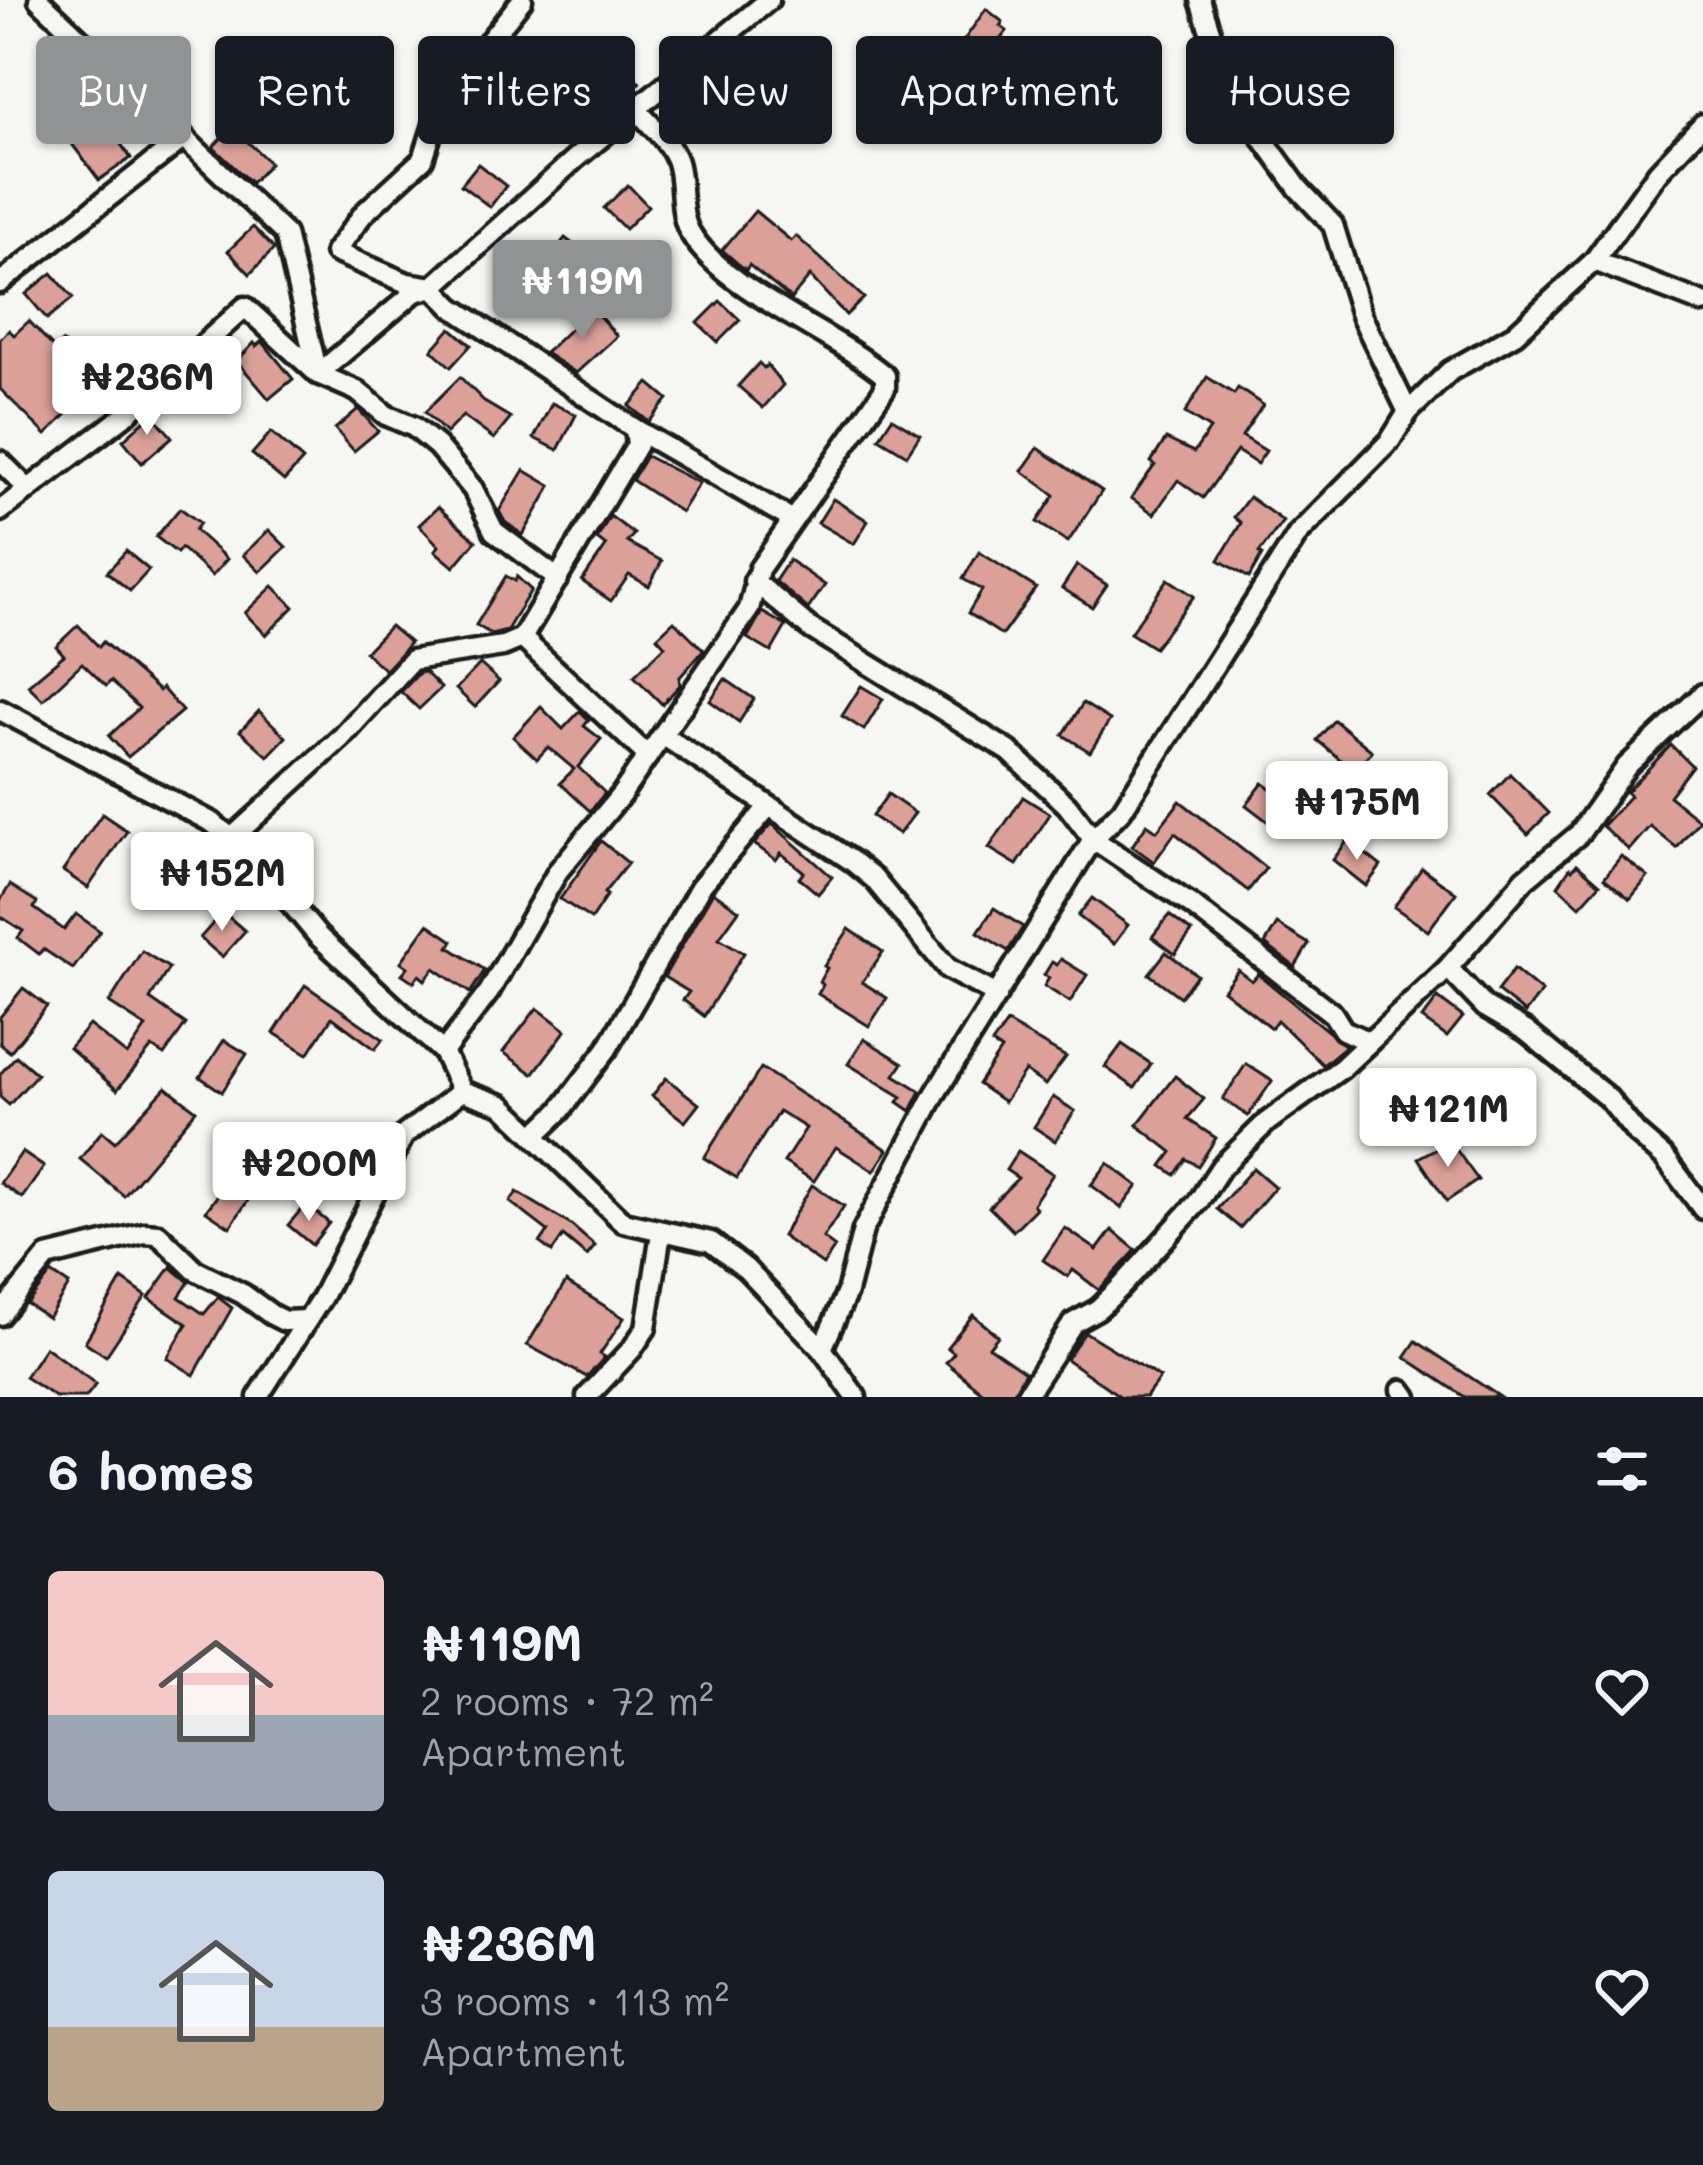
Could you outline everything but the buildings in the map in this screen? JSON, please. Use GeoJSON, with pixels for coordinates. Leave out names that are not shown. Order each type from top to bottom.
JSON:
{"type":"FeatureCollection","features":[{"type":"Feature","properties":{"kind":"street"},"geometry":{"type":"LineString","coordinates":[[39,0],[77,36]]}},
{"type":"Feature","properties":{"kind":"street"},"geometry":{"type":"LineString","coordinates":[[522,0],[442,100],[423,159],[364,213],[335,252],[407,283],[433,287],[452,307],[635,429],[791,519]]}},
{"type":"Feature","properties":{"kind":"street"},"geometry":{"type":"LineString","coordinates":[[318,374],[415,292],[433,287],[576,158],[769,0]]}},
{"type":"Feature","properties":{"kind":"street"},"geometry":{"type":"LineString","coordinates":[[1200,0],[1230,93],[1299,189],[1333,225],[1361,315],[1408,412]]}},
{"type":"Feature","properties":{"kind":"street"},"geometry":{"type":"LineString","coordinates":[[442,1052],[489,992],[558,871],[664,736],[749,609],[754,581],[791,519],[825,479],[885,388],[885,376],[768,302],[716,261],[690,233],[676,156],[638,111]]}},
{"type":"Feature","properties":{"kind":"street"},"geometry":{"type":"LineString","coordinates":[[823,1349],[847,1292],[863,1230],[935,1094],[1093,839],[1122,810],[1298,534],[1390,441],[1408,412],[1450,371],[1515,334],[1594,262],[1658,172],[1703,124]]}},
{"type":"Feature","properties":{"kind":"street"},"geometry":{"type":"LineString","coordinates":[[191,143],[285,234],[318,374]]}},
{"type":"Feature","properties":{"kind":"street"},"geometry":{"type":"LineString","coordinates":[[0,283],[176,144]]}},
{"type":"Feature","properties":{"kind":"street"},"geometry":{"type":"LineString","coordinates":[[1594,262],[1703,303]]}},
{"type":"Feature","properties":{"kind":"street"},"geometry":{"type":"LineString","coordinates":[[0,511],[128,413],[245,307],[318,374],[357,391],[437,446],[473,489],[494,530],[558,579]]}},
{"type":"Feature","properties":{"kind":"street"},"geometry":{"type":"LineString","coordinates":[[233,837],[341,738],[412,660],[503,646],[522,638],[637,445],[635,429]]}},
{"type":"Feature","properties":{"kind":"street"},"geometry":{"type":"LineString","coordinates":[[0,461],[27,488]]}},
{"type":"Feature","properties":{"kind":"street"},"geometry":{"type":"LineString","coordinates":[[754,581],[810,628],[1009,751],[1066,805],[1093,839],[1193,906],[1333,1014],[1343,1030],[1369,1042]]}},
{"type":"Feature","properties":{"kind":"street"},"geometry":{"type":"LineString","coordinates":[[522,638],[648,756]]}},
{"type":"Feature","properties":{"kind":"street"},"geometry":{"type":"LineString","coordinates":[[1024,1397],[1073,1323],[1120,1288],[1198,1202],[1221,1167],[1267,1123],[1326,1080],[1448,968],[1525,879],[1579,834],[1628,766],[1703,694]]}},
{"type":"Feature","properties":{"kind":"street"},"geometry":{"type":"LineString","coordinates":[[0,710],[233,837],[318,935],[442,1052],[462,1091],[502,1105],[623,1222],[711,1243],[746,1269],[823,1349],[856,1397]]}},
{"type":"Feature","properties":{"kind":"street"},"geometry":{"type":"LineString","coordinates":[[664,736],[808,829],[874,879],[948,969],[997,995]]}},
{"type":"Feature","properties":{"kind":"street"},"geometry":{"type":"LineString","coordinates":[[536,1134],[560,1111],[607,1049],[700,887],[768,807]]}},
{"type":"Feature","properties":{"kind":"street"},"geometry":{"type":"LineString","coordinates":[[1448,968],[1484,1007],[1526,1031],[1608,1098],[1665,1158],[1703,1209]]}},
{"type":"Feature","properties":{"kind":"street"},"geometry":{"type":"LineString","coordinates":[[258,1397],[307,1320],[404,1135],[462,1091]]}},
{"type":"Feature","properties":{"kind":"street"},"geometry":{"type":"LineString","coordinates":[[0,1315],[46,1257],[145,1233],[158,1234],[195,1270],[243,1294],[272,1316],[284,1321],[307,1320]]}},
{"type":"Feature","properties":{"kind":"street"},"geometry":{"type":"LineString","coordinates":[[587,1397],[646,1328],[661,1233]]}}]}
